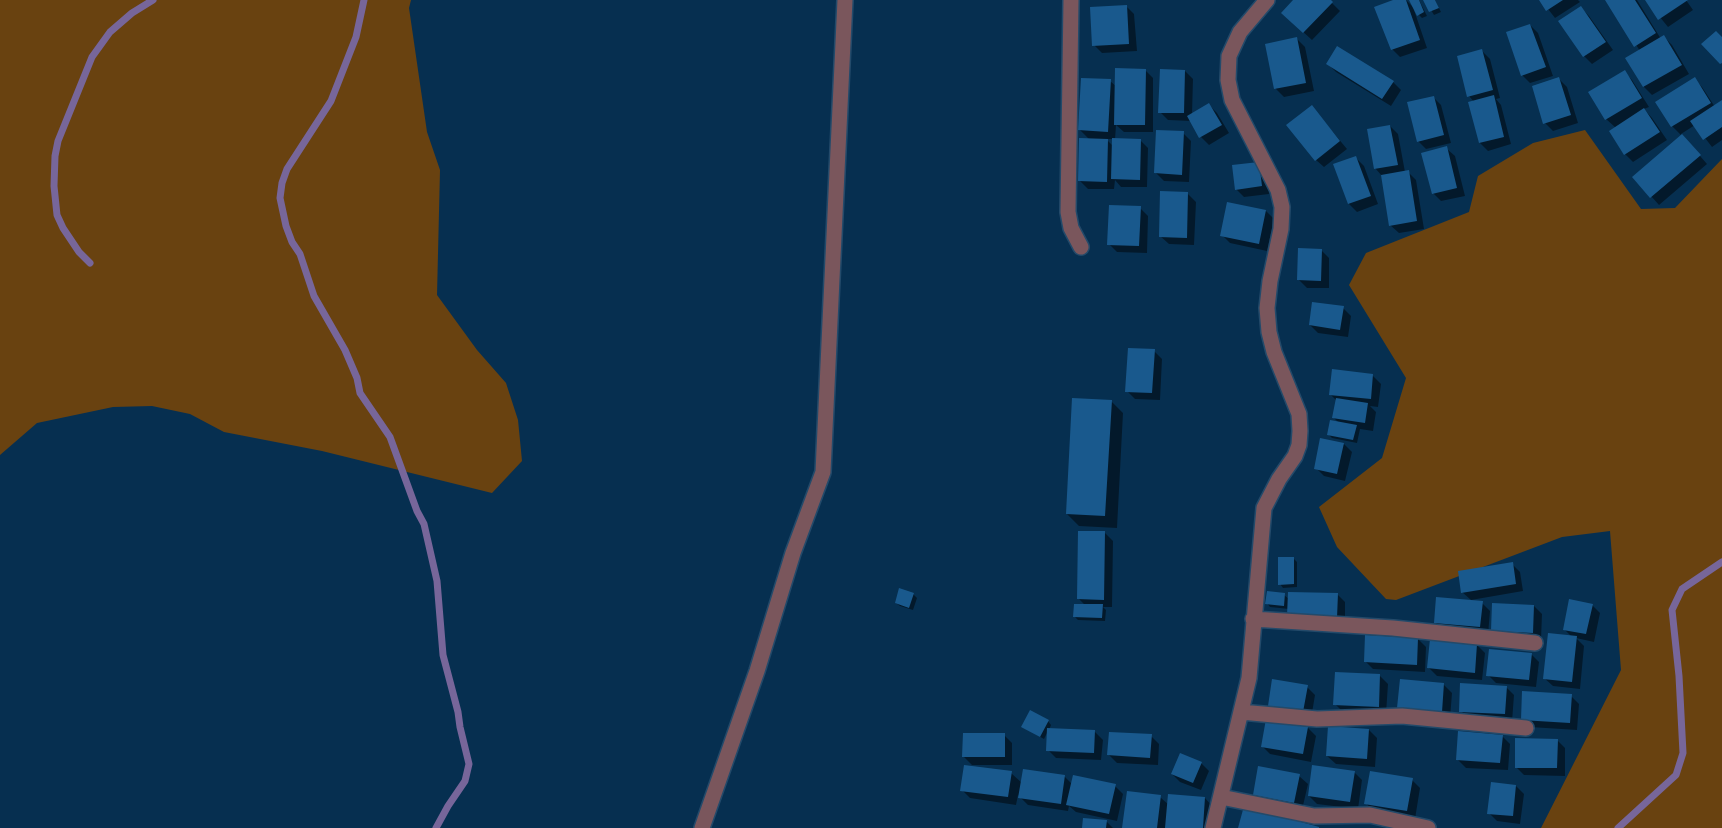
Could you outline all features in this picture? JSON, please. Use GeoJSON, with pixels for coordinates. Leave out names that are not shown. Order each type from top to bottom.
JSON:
{"type":"FeatureCollection","features":[{"type":"Feature","properties":{"kind":"street"},"geometry":{"type":"LineString","coordinates":[[702,828],[757,671],[793,553],[823,472],[845,0]]}},
{"type":"Feature","properties":{"kind":"street"},"geometry":{"type":"LineString","coordinates":[[1071,0],[1068,212],[1071,228],[1081,247]]}},
{"type":"Feature","properties":{"kind":"street"},"geometry":{"type":"LineString","coordinates":[[1213,828],[1249,678],[1264,508],[1279,479],[1295,456],[1300,431],[1299,414],[1274,352],[1269,332],[1268,299],[1281,229],[1282,207],[1278,189],[1232,100],[1228,80],[1229,56],[1240,32],[1267,0]]}},
{"type":"Feature","properties":{"kind":"street"},"geometry":{"type":"LineString","coordinates":[[1253,619],[1393,628],[1535,644]]}},
{"type":"Feature","properties":{"kind":"street"},"geometry":{"type":"LineString","coordinates":[[1241,712],[1317,720],[1402,716],[1526,728]]}},
{"type":"Feature","properties":{"kind":"street"},"geometry":{"type":"LineString","coordinates":[[1221,796],[1314,816],[1370,815],[1428,828]]}},
{"type":"Feature","properties":{"kind":"shaded area"},"geometry":{"type":"Polygon","coordinates":[[[0,0],[411,0],[409,8],[427,132],[440,170],[437,295],[477,350],[506,383],[518,420],[522,461],[492,493],[322,451],[224,432],[190,414],[152,406],[113,407],[37,423],[0,455],[0,0]]]}},
{"type":"Feature","properties":{"kind":"shaded area"},"geometry":{"type":"Polygon","coordinates":[[[1585,130],[1641,209],[1675,208],[1722,159],[1722,828],[1541,828],[1621,670],[1610,531],[1562,537],[1396,600],[1386,599],[1337,547],[1319,507],[1382,458],[1406,378],[1349,285],[1366,253],[1469,212],[1478,176],[1533,143],[1585,130]]]}},
{"type":"Feature","properties":{"kind":"building"},"geometry":{"type":"Polygon","coordinates":[[[1293,0],[1331,0],[1333,2],[1303,33],[1281,13],[1293,0]]]}},
{"type":"Feature","properties":{"kind":"building"},"geometry":{"type":"Polygon","coordinates":[[[1393,0],[1406,0],[1420,40],[1391,50],[1374,7],[1393,0]]]}},
{"type":"Feature","properties":{"kind":"building"},"geometry":{"type":"Polygon","coordinates":[[[1409,0],[1419,0],[1424,12],[1417,16],[1409,0]]]}},
{"type":"Feature","properties":{"kind":"building"},"geometry":{"type":"Polygon","coordinates":[[[1423,0],[1435,0],[1439,8],[1429,12],[1423,0]]]}},
{"type":"Feature","properties":{"kind":"building"},"geometry":{"type":"Polygon","coordinates":[[[1539,0],[1563,0],[1546,11],[1539,0]]]}},
{"type":"Feature","properties":{"kind":"building"},"geometry":{"type":"Polygon","coordinates":[[[1605,0],[1635,0],[1656,33],[1634,47],[1605,0]]]}},
{"type":"Feature","properties":{"kind":"building"},"geometry":{"type":"Polygon","coordinates":[[[1645,0],[1688,0],[1658,20],[1645,0]]]}},
{"type":"Feature","properties":{"kind":"building"},"geometry":{"type":"Polygon","coordinates":[[[1127,5],[1129,44],[1092,46],[1090,7],[1127,5]]]}},
{"type":"Feature","properties":{"kind":"building"},"geometry":{"type":"Polygon","coordinates":[[[1581,6],[1606,42],[1583,57],[1558,21],[1581,6]]]}},
{"type":"Feature","properties":{"kind":"building"},"geometry":{"type":"Polygon","coordinates":[[[1530,24],[1546,67],[1521,76],[1506,32],[1530,24]]]}},
{"type":"Feature","properties":{"kind":"building"},"geometry":{"type":"Polygon","coordinates":[[[1716,31],[1722,37],[1722,63],[1720,64],[1701,44],[1716,31]]]}},
{"type":"Feature","properties":{"kind":"building"},"geometry":{"type":"Polygon","coordinates":[[[1664,35],[1682,65],[1643,87],[1625,58],[1664,35]]]}},
{"type":"Feature","properties":{"kind":"building"},"geometry":{"type":"Polygon","coordinates":[[[1297,37],[1306,83],[1274,89],[1265,44],[1297,37]]]}},
{"type":"Feature","properties":{"kind":"building"},"geometry":{"type":"Polygon","coordinates":[[[1337,46],[1394,81],[1382,99],[1326,64],[1337,46]]]}},
{"type":"Feature","properties":{"kind":"building"},"geometry":{"type":"Polygon","coordinates":[[[1482,49],[1493,90],[1467,97],[1457,56],[1482,49]]]}},
{"type":"Feature","properties":{"kind":"building"},"geometry":{"type":"Polygon","coordinates":[[[1115,68],[1146,69],[1145,125],[1114,125],[1115,68]]]}},
{"type":"Feature","properties":{"kind":"building"},"geometry":{"type":"Polygon","coordinates":[[[1160,69],[1185,70],[1184,113],[1158,113],[1160,69]]]}},
{"type":"Feature","properties":{"kind":"building"},"geometry":{"type":"Polygon","coordinates":[[[1625,70],[1642,98],[1605,120],[1588,92],[1625,70]]]}},
{"type":"Feature","properties":{"kind":"building"},"geometry":{"type":"Polygon","coordinates":[[[1559,77],[1571,115],[1543,124],[1532,86],[1559,77]]]}},
{"type":"Feature","properties":{"kind":"building"},"geometry":{"type":"Polygon","coordinates":[[[1695,77],[1711,103],[1671,127],[1655,102],[1695,77]]]}},
{"type":"Feature","properties":{"kind":"building"},"geometry":{"type":"Polygon","coordinates":[[[1081,78],[1111,79],[1108,132],[1078,130],[1081,78]]]}},
{"type":"Feature","properties":{"kind":"building"},"geometry":{"type":"Polygon","coordinates":[[[1494,95],[1504,137],[1479,143],[1468,102],[1494,95]]]}},
{"type":"Feature","properties":{"kind":"building"},"geometry":{"type":"Polygon","coordinates":[[[1434,96],[1444,135],[1417,142],[1407,102],[1434,96]]]}},
{"type":"Feature","properties":{"kind":"building"},"geometry":{"type":"Polygon","coordinates":[[[1722,100],[1722,127],[1703,140],[1690,121],[1722,100]]]}},
{"type":"Feature","properties":{"kind":"building"},"geometry":{"type":"Polygon","coordinates":[[[1209,103],[1222,125],[1199,138],[1187,116],[1209,103]]]}},
{"type":"Feature","properties":{"kind":"building"},"geometry":{"type":"Polygon","coordinates":[[[1312,105],[1340,141],[1315,161],[1286,125],[1312,105]]]}},
{"type":"Feature","properties":{"kind":"building"},"geometry":{"type":"Polygon","coordinates":[[[1644,108],[1660,132],[1624,155],[1609,131],[1644,108]]]}},
{"type":"Feature","properties":{"kind":"building"},"geometry":{"type":"Polygon","coordinates":[[[1390,125],[1398,165],[1374,169],[1367,129],[1390,125]]]}},
{"type":"Feature","properties":{"kind":"building"},"geometry":{"type":"Polygon","coordinates":[[[1156,130],[1184,131],[1182,175],[1154,173],[1156,130]]]}},
{"type":"Feature","properties":{"kind":"building"},"geometry":{"type":"Polygon","coordinates":[[[1682,134],[1701,155],[1650,198],[1632,177],[1682,134]]]}},
{"type":"Feature","properties":{"kind":"building"},"geometry":{"type":"Polygon","coordinates":[[[1079,138],[1108,139],[1107,182],[1078,181],[1079,138]]]}},
{"type":"Feature","properties":{"kind":"building"},"geometry":{"type":"Polygon","coordinates":[[[1112,138],[1141,139],[1140,180],[1111,179],[1112,138]]]}},
{"type":"Feature","properties":{"kind":"building"},"geometry":{"type":"Polygon","coordinates":[[[1447,146],[1457,188],[1432,194],[1421,153],[1447,146]]]}},
{"type":"Feature","properties":{"kind":"building"},"geometry":{"type":"Polygon","coordinates":[[[1356,156],[1371,196],[1348,204],[1333,164],[1356,156]]]}},
{"type":"Feature","properties":{"kind":"building"},"geometry":{"type":"Polygon","coordinates":[[[1259,162],[1262,186],[1235,190],[1232,165],[1259,162]]]}},
{"type":"Feature","properties":{"kind":"building"},"geometry":{"type":"Polygon","coordinates":[[[1409,170],[1417,221],[1389,226],[1381,175],[1409,170]]]}},
{"type":"Feature","properties":{"kind":"building"},"geometry":{"type":"Polygon","coordinates":[[[1160,191],[1188,192],[1187,238],[1159,237],[1160,191]]]}},
{"type":"Feature","properties":{"kind":"building"},"geometry":{"type":"Polygon","coordinates":[[[1227,202],[1266,210],[1259,244],[1220,236],[1227,202]]]}},
{"type":"Feature","properties":{"kind":"building"},"geometry":{"type":"Polygon","coordinates":[[[1109,205],[1141,206],[1139,246],[1107,245],[1109,205]]]}},
{"type":"Feature","properties":{"kind":"building"},"geometry":{"type":"Polygon","coordinates":[[[1298,248],[1322,249],[1321,281],[1297,280],[1298,248]]]}},
{"type":"Feature","properties":{"kind":"building"},"geometry":{"type":"Polygon","coordinates":[[[1312,302],[1344,306],[1340,330],[1309,325],[1312,302]]]}},
{"type":"Feature","properties":{"kind":"building"},"geometry":{"type":"Polygon","coordinates":[[[1128,348],[1155,349],[1152,393],[1125,392],[1128,348]]]}},
{"type":"Feature","properties":{"kind":"building"},"geometry":{"type":"Polygon","coordinates":[[[1332,369],[1373,374],[1371,399],[1329,395],[1332,369]]]}},
{"type":"Feature","properties":{"kind":"building"},"geometry":{"type":"Polygon","coordinates":[[[1072,398],[1112,400],[1105,516],[1066,514],[1072,398]]]}},
{"type":"Feature","properties":{"kind":"building"},"geometry":{"type":"Polygon","coordinates":[[[1336,398],[1368,403],[1365,423],[1332,418],[1336,398]]]}},
{"type":"Feature","properties":{"kind":"building"},"geometry":{"type":"Polygon","coordinates":[[[1330,420],[1357,425],[1353,440],[1327,435],[1330,420]]]}},
{"type":"Feature","properties":{"kind":"building"},"geometry":{"type":"Polygon","coordinates":[[[1320,438],[1344,443],[1337,474],[1314,469],[1320,438]]]}},
{"type":"Feature","properties":{"kind":"building"},"geometry":{"type":"Polygon","coordinates":[[[1078,531],[1105,531],[1104,600],[1077,599],[1078,531]]]}},
{"type":"Feature","properties":{"kind":"building"},"geometry":{"type":"Polygon","coordinates":[[[1278,557],[1294,557],[1294,584],[1278,585],[1278,557]]]}},
{"type":"Feature","properties":{"kind":"building"},"geometry":{"type":"Polygon","coordinates":[[[1513,562],[1516,584],[1461,593],[1458,571],[1513,562]]]}},
{"type":"Feature","properties":{"kind":"building"},"geometry":{"type":"Polygon","coordinates":[[[899,588],[914,593],[909,608],[895,603],[899,588]]]}},
{"type":"Feature","properties":{"kind":"building"},"geometry":{"type":"Polygon","coordinates":[[[1267,591],[1285,593],[1284,606],[1265,604],[1267,591]]]}},
{"type":"Feature","properties":{"kind":"building"},"geometry":{"type":"Polygon","coordinates":[[[1288,592],[1338,593],[1337,618],[1287,616],[1288,592]]]}},
{"type":"Feature","properties":{"kind":"building"},"geometry":{"type":"Polygon","coordinates":[[[1436,597],[1483,601],[1480,627],[1434,623],[1436,597]]]}},
{"type":"Feature","properties":{"kind":"building"},"geometry":{"type":"Polygon","coordinates":[[[1569,599],[1593,604],[1586,634],[1563,630],[1569,599]]]}},
{"type":"Feature","properties":{"kind":"building"},"geometry":{"type":"Polygon","coordinates":[[[1492,603],[1534,605],[1533,633],[1491,631],[1492,603]]]}},
{"type":"Feature","properties":{"kind":"building"},"geometry":{"type":"Polygon","coordinates":[[[1074,604],[1103,604],[1102,618],[1073,617],[1074,604]]]}},
{"type":"Feature","properties":{"kind":"building"},"geometry":{"type":"Polygon","coordinates":[[[1548,633],[1577,636],[1572,682],[1543,679],[1548,633]]]}},
{"type":"Feature","properties":{"kind":"building"},"geometry":{"type":"Polygon","coordinates":[[[1365,635],[1418,638],[1417,665],[1364,662],[1365,635]]]}},
{"type":"Feature","properties":{"kind":"building"},"geometry":{"type":"Polygon","coordinates":[[[1430,639],[1477,644],[1475,673],[1427,668],[1430,639]]]}},
{"type":"Feature","properties":{"kind":"building"},"geometry":{"type":"Polygon","coordinates":[[[1489,649],[1532,653],[1529,680],[1486,676],[1489,649]]]}},
{"type":"Feature","properties":{"kind":"building"},"geometry":{"type":"Polygon","coordinates":[[[1335,672],[1380,674],[1379,707],[1333,705],[1335,672]]]}},
{"type":"Feature","properties":{"kind":"building"},"geometry":{"type":"Polygon","coordinates":[[[1272,679],[1308,685],[1303,712],[1268,706],[1272,679]]]}},
{"type":"Feature","properties":{"kind":"building"},"geometry":{"type":"Polygon","coordinates":[[[1400,679],[1444,683],[1442,712],[1397,708],[1400,679]]]}},
{"type":"Feature","properties":{"kind":"building"},"geometry":{"type":"Polygon","coordinates":[[[1460,683],[1507,686],[1505,714],[1459,712],[1460,683]]]}},
{"type":"Feature","properties":{"kind":"building"},"geometry":{"type":"Polygon","coordinates":[[[1522,691],[1572,694],[1570,723],[1521,720],[1522,691]]]}},
{"type":"Feature","properties":{"kind":"building"},"geometry":{"type":"Polygon","coordinates":[[[1030,710],[1049,720],[1040,737],[1021,727],[1030,710]]]}},
{"type":"Feature","properties":{"kind":"building"},"geometry":{"type":"Polygon","coordinates":[[[1266,719],[1308,727],[1303,754],[1261,747],[1266,719]]]}},
{"type":"Feature","properties":{"kind":"building"},"geometry":{"type":"Polygon","coordinates":[[[1328,726],[1369,729],[1367,759],[1326,756],[1328,726]]]}},
{"type":"Feature","properties":{"kind":"building"},"geometry":{"type":"Polygon","coordinates":[[[1047,728],[1095,730],[1094,753],[1046,751],[1047,728]]]}},
{"type":"Feature","properties":{"kind":"building"},"geometry":{"type":"Polygon","coordinates":[[[1458,731],[1503,735],[1500,763],[1456,760],[1458,731]]]}},
{"type":"Feature","properties":{"kind":"building"},"geometry":{"type":"Polygon","coordinates":[[[1109,732],[1152,734],[1150,758],[1107,755],[1109,732]]]}},
{"type":"Feature","properties":{"kind":"building"},"geometry":{"type":"Polygon","coordinates":[[[963,733],[1005,733],[1005,757],[962,757],[963,733]]]}},
{"type":"Feature","properties":{"kind":"building"},"geometry":{"type":"Polygon","coordinates":[[[1515,738],[1558,739],[1557,768],[1515,768],[1515,738]]]}},
{"type":"Feature","properties":{"kind":"building"},"geometry":{"type":"Polygon","coordinates":[[[1180,753],[1202,762],[1193,783],[1171,774],[1180,753]]]}},
{"type":"Feature","properties":{"kind":"building"},"geometry":{"type":"Polygon","coordinates":[[[964,765],[1012,771],[1008,797],[960,791],[964,765]]]}},
{"type":"Feature","properties":{"kind":"building"},"geometry":{"type":"Polygon","coordinates":[[[1312,765],[1355,771],[1350,802],[1308,796],[1312,765]]]}},
{"type":"Feature","properties":{"kind":"building"},"geometry":{"type":"Polygon","coordinates":[[[1258,766],[1300,774],[1294,803],[1253,795],[1258,766]]]}},
{"type":"Feature","properties":{"kind":"building"},"geometry":{"type":"Polygon","coordinates":[[[1023,769],[1065,775],[1061,804],[1018,798],[1023,769]]]}},
{"type":"Feature","properties":{"kind":"building"},"geometry":{"type":"Polygon","coordinates":[[[1370,771],[1413,778],[1407,811],[1364,804],[1370,771]]]}},
{"type":"Feature","properties":{"kind":"building"},"geometry":{"type":"Polygon","coordinates":[[[1073,775],[1116,784],[1109,814],[1066,805],[1073,775]]]}},
{"type":"Feature","properties":{"kind":"building"},"geometry":{"type":"Polygon","coordinates":[[[1491,782],[1516,785],[1513,816],[1487,814],[1491,782]]]}},
{"type":"Feature","properties":{"kind":"building"},"geometry":{"type":"Polygon","coordinates":[[[1127,791],[1161,795],[1157,828],[1122,828],[1127,791]]]}},
{"type":"Feature","properties":{"kind":"building"},"geometry":{"type":"Polygon","coordinates":[[[1168,794],[1205,797],[1203,828],[1165,828],[1168,794]]]}},
{"type":"Feature","properties":{"kind":"building"},"geometry":{"type":"Polygon","coordinates":[[[1244,806],[1319,827],[1319,828],[1238,828],[1244,806]]]}},
{"type":"Feature","properties":{"kind":"building"},"geometry":{"type":"Polygon","coordinates":[[[1083,818],[1107,820],[1106,828],[1082,828],[1083,818]]]}},
{"type":"Feature","properties":{"kind":"waterway"},"geometry":{"type":"LineString","coordinates":[[90,263],[79,252],[57,215],[54,186],[58,141],[92,57],[110,32],[132,13],[153,0]]}},
{"type":"Feature","properties":{"kind":"waterway"},"geometry":{"type":"LineString","coordinates":[[364,0],[356,37],[331,101],[287,169],[280,198],[286,226],[300,254],[314,296],[345,350],[357,378],[360,393],[390,437],[424,524],[437,581],[443,655],[469,764],[465,781],[436,828]]}},
{"type":"Feature","properties":{"kind":"waterway"},"geometry":{"type":"LineString","coordinates":[[1618,828],[1676,775],[1683,753],[1679,676],[1672,610],[1682,589],[1722,562]]}}]}
